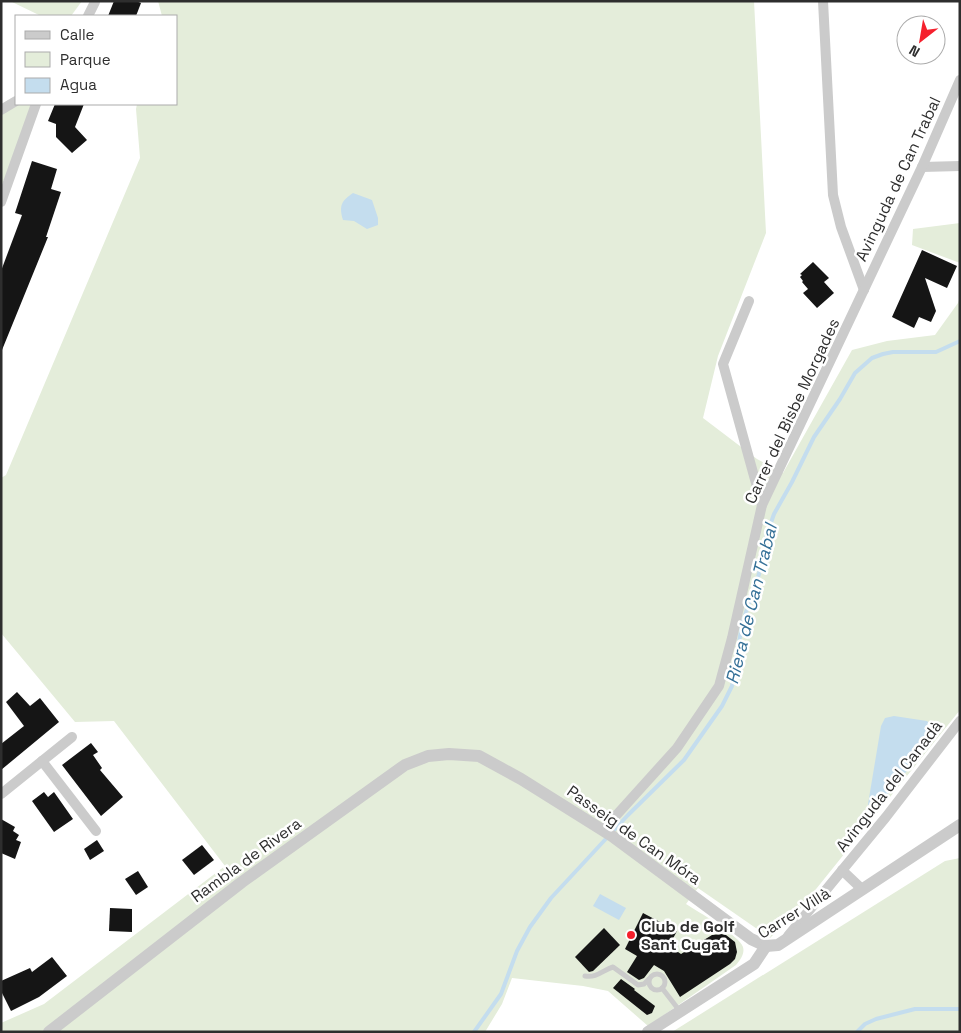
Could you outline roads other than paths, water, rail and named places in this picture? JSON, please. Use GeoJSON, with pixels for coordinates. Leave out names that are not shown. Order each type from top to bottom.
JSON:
{"type":"FeatureCollection","features":[{"type":"Feature","properties":{"kind":"street"},"geometry":{"type":"LineString","coordinates":[[824,1],[833,196],[841,227],[864,290]]}},
{"type":"Feature","properties":{"kind":"street"},"geometry":{"type":"LineString","coordinates":[[89,15],[96,2]]}},
{"type":"Feature","properties":{"kind":"street","name":"Avinguda de Can Trabal"},"geometry":{"type":"LineString","coordinates":[[864,290],[922,167],[960,80]]}},
{"type":"Feature","properties":{"kind":"street"},"geometry":{"type":"LineString","coordinates":[[1,110],[15,102]]}},
{"type":"Feature","properties":{"kind":"street"},"geometry":{"type":"LineString","coordinates":[[1,202],[36,105]]}},
{"type":"Feature","properties":{"kind":"street"},"geometry":{"type":"LineString","coordinates":[[922,167],[960,166]]}},
{"type":"Feature","properties":{"kind":"street","name":"Carrer del Bisbe Morgades"},"geometry":{"type":"LineString","coordinates":[[607,832],[677,748],[718,686],[732,638],[762,505],[864,290]]}},
{"type":"Feature","properties":{"kind":"street"},"geometry":{"type":"LineString","coordinates":[[749,301],[723,364],[762,505]]}},
{"type":"Feature","properties":{"kind":"street","name":"Avinguda del Canadà"},"geometry":{"type":"LineString","coordinates":[[786,939],[886,817],[960,721]]}},
{"type":"Feature","properties":{"kind":"street"},"geometry":{"type":"LineString","coordinates":[[1,794],[72,737]]}},
{"type":"Feature","properties":{"kind":"street","name":"Rambla de Rivera"},"geometry":{"type":"LineString","coordinates":[[49,1032],[242,882],[405,766],[428,756],[449,754],[479,756]]}},
{"type":"Feature","properties":{"kind":"street","name":"Passeig de Can Móra"},"geometry":{"type":"LineString","coordinates":[[479,756],[521,779],[607,832],[751,938],[766,946]]}},
{"type":"Feature","properties":{"kind":"street"},"geometry":{"type":"LineString","coordinates":[[42,761],[96,831]]}},
{"type":"Feature","properties":{"kind":"street","name":"Carrer Villà"},"geometry":{"type":"LineString","coordinates":[[648,1032],[679,1010],[754,964],[766,946],[778,944],[960,825]]}},
{"type":"Feature","properties":{"kind":"street","name":"Avinguda del Canadà"},"geometry":{"type":"LineString","coordinates":[[842,870],[862,889]]}},
{"type":"Feature","properties":{"kind":"lane"},"geometry":{"type":"LineString","coordinates":[[585,976],[592,977],[613,967],[638,985],[644,984],[649,979],[654,974],[661,974],[665,982],[662,988],[658,990],[652,989],[649,979]]}},
{"type":"Feature","properties":{"kind":"lane"},"geometry":{"type":"LineString","coordinates":[[662,988],[679,1010]]}},
{"type":"Feature","properties":{"kind":"water"},"geometry":{"type":"Polygon","coordinates":[[[353,193],[372,200],[378,218],[378,225],[367,229],[354,221],[343,220],[342,204],[353,193]]]}},
{"type":"Feature","properties":{"kind":"water"},"geometry":{"type":"Polygon","coordinates":[[[894,716],[927,721],[934,728],[934,735],[929,744],[878,806],[872,810],[868,804],[881,726],[885,718],[894,716]]]}},
{"type":"Feature","properties":{"kind":"water"},"geometry":{"type":"Polygon","coordinates":[[[600,894],[626,908],[619,920],[593,906],[600,894]]]}},
{"type":"Feature","properties":{"kind":"waterway","name":"Riera de Can Trabal"},"geometry":{"type":"LineString","coordinates":[[474,1032],[501,994],[517,951],[530,927],[551,898],[628,815],[684,760],[722,706],[732,686],[742,624],[759,574],[766,537],[774,514],[814,437],[855,373],[872,358],[883,354],[893,352],[936,352],[960,341]]}},
{"type":"Feature","properties":{"kind":"waterway"},"geometry":{"type":"LineString","coordinates":[[857,1032],[865,1024],[876,1019],[915,1009],[960,1009]]}},
{"type":"Feature","properties":{"kind":"place","name":"Club de Golf Sant Cugat"},"geometry":{"type":"Point","coordinates":[631,935]}}]}
